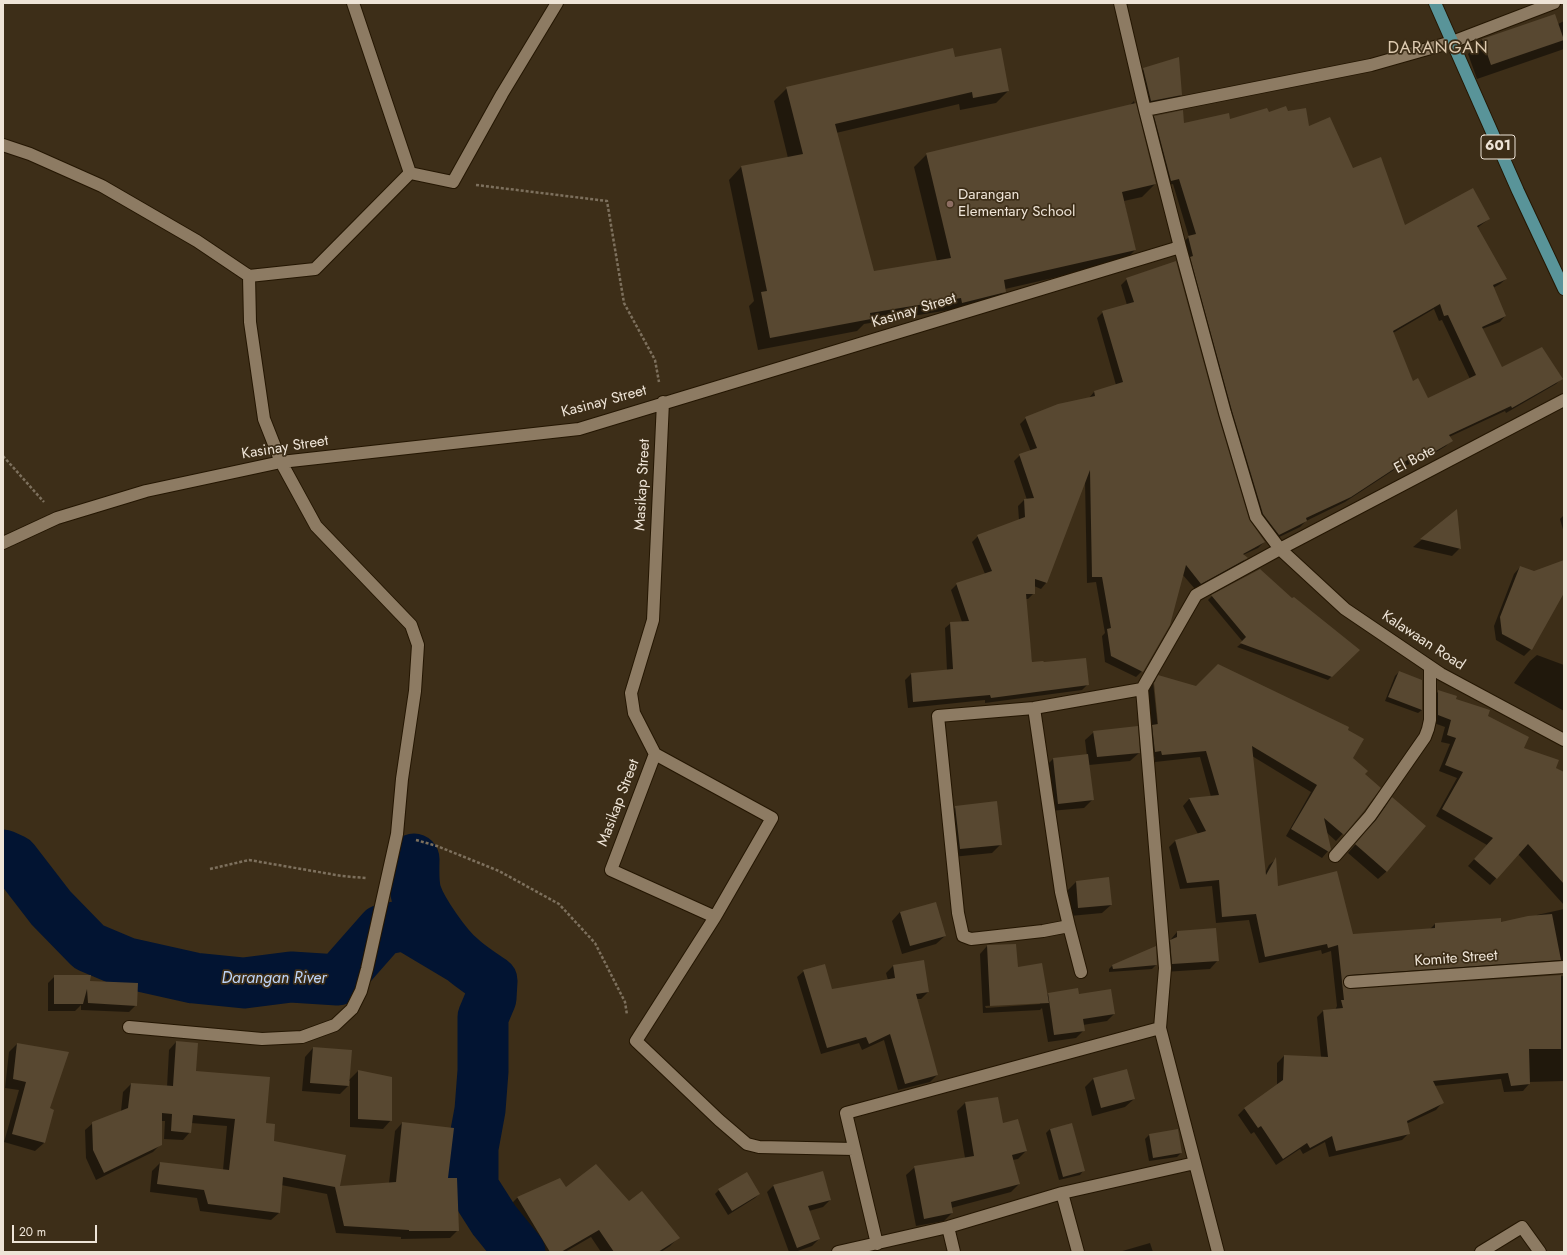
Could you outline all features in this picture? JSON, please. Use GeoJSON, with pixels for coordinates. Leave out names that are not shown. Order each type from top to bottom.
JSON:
{"type":"FeatureCollection","features":[{"type":"Feature","properties":{"kind":"main road","name":"601"},"geometry":{"type":"LineString","coordinates":[[1435,3],[1518,191],[1564,289]]}},
{"type":"Feature","properties":{"kind":"street"},"geometry":{"type":"LineString","coordinates":[[353,3],[410,173]]}},
{"type":"Feature","properties":{"kind":"street"},"geometry":{"type":"LineString","coordinates":[[410,173],[453,182],[502,94],[557,3]]}},
{"type":"Feature","properties":{"kind":"street","name":"Kalawaan Road"},"geometry":{"type":"LineString","coordinates":[[1120,3],[1180,248],[1225,413],[1256,517],[1280,549],[1345,609],[1430,667],[1564,740]]}},
{"type":"Feature","properties":{"kind":"street"},"geometry":{"type":"LineString","coordinates":[[1145,110],[1371,65],[1452,42],[1554,3]]}},
{"type":"Feature","properties":{"kind":"street"},"geometry":{"type":"LineString","coordinates":[[3,145],[30,154],[102,186],[197,241],[249,276],[315,269],[410,173]]}},
{"type":"Feature","properties":{"kind":"street","name":"Kasinay Street"},"geometry":{"type":"LineString","coordinates":[[3,543],[57,518],[146,491],[281,462],[579,428],[1180,248]]}},
{"type":"Feature","properties":{"kind":"street"},"geometry":{"type":"LineString","coordinates":[[130,1027],[262,1038],[302,1037],[335,1025],[352,1009],[361,991],[397,834],[402,779],[415,691],[418,645],[410,625],[316,526],[281,462],[264,419],[250,322],[249,276]]}},
{"type":"Feature","properties":{"kind":"street","name":"El Bote"},"geometry":{"type":"LineString","coordinates":[[1142,689],[1196,595],[1280,549],[1564,400]]}},
{"type":"Feature","properties":{"kind":"street","name":"Masikap Street"},"geometry":{"type":"LineString","coordinates":[[663,402],[653,620],[631,693],[634,713],[654,754],[611,870],[715,917]]}},
{"type":"Feature","properties":{"kind":"street"},"geometry":{"type":"LineString","coordinates":[[1336,856],[1370,816],[1425,737],[1430,720],[1430,667]]}},
{"type":"Feature","properties":{"kind":"street"},"geometry":{"type":"LineString","coordinates":[[1069,926],[1043,931],[971,938],[963,936],[958,913],[938,716],[1034,708],[1142,689],[1165,968],[1160,1028],[1218,1252]]}},
{"type":"Feature","properties":{"kind":"street"},"geometry":{"type":"LineString","coordinates":[[1034,708],[1061,892],[1081,972]]}},
{"type":"Feature","properties":{"kind":"street"},"geometry":{"type":"LineString","coordinates":[[654,754],[772,818],[715,917],[636,1041],[719,1120],[747,1144],[760,1147],[854,1149]]}},
{"type":"Feature","properties":{"kind":"street","name":"Komite Street"},"geometry":{"type":"LineString","coordinates":[[1350,982],[1564,967]]}},
{"type":"Feature","properties":{"kind":"street"},"geometry":{"type":"LineString","coordinates":[[877,1244],[846,1113],[1160,1028]]}},
{"type":"Feature","properties":{"kind":"street"},"geometry":{"type":"LineString","coordinates":[[838,1252],[948,1227],[1062,1193],[1195,1163]]}},
{"type":"Feature","properties":{"kind":"street"},"geometry":{"type":"LineString","coordinates":[[1062,1193],[1078,1252]]}},
{"type":"Feature","properties":{"kind":"street"},"geometry":{"type":"LineString","coordinates":[[948,1227],[954,1252]]}},
{"type":"Feature","properties":{"kind":"street"},"geometry":{"type":"LineString","coordinates":[[1481,1252],[1522,1227],[1540,1252]]}},
{"type":"Feature","properties":{"kind":"path"},"geometry":{"type":"LineString","coordinates":[[453,182],[607,201],[624,303],[654,360],[663,402]]}},
{"type":"Feature","properties":{"kind":"path"},"geometry":{"type":"LineString","coordinates":[[3,456],[57,518]]}},
{"type":"Feature","properties":{"kind":"path"},"geometry":{"type":"LineString","coordinates":[[397,834],[437,846],[499,870],[558,904],[595,943],[625,1002],[629,1034],[636,1041]]}},
{"type":"Feature","properties":{"kind":"path"},"geometry":{"type":"LineString","coordinates":[[210,869],[249,860],[342,876],[386,879]]}},
{"type":"Feature","properties":{"kind":"building"},"geometry":{"type":"Polygon","coordinates":[[[1555,14],[1564,40],[1491,65],[1482,39],[1555,14]]]}},
{"type":"Feature","properties":{"kind":"building","name":"Darangan Elementary School"},"geometry":{"type":"Polygon","coordinates":[[[953,48],[955,57],[1001,48],[1009,91],[973,98],[972,92],[835,124],[874,271],[951,258],[926,153],[1136,103],[1156,184],[1122,192],[1136,250],[1004,280],[1006,292],[962,303],[961,298],[870,313],[871,319],[770,338],[761,292],[767,291],[741,166],[803,154],[786,87],[953,48]]]}},
{"type":"Feature","properties":{"kind":"building"},"geometry":{"type":"Polygon","coordinates":[[[1179,57],[1182,95],[1151,101],[1143,68],[1179,57]]]}},
{"type":"Feature","properties":{"kind":"building"},"geometry":{"type":"Polygon","coordinates":[[[1286,106],[1288,111],[1306,108],[1309,126],[1330,117],[1353,168],[1381,157],[1405,225],[1473,188],[1490,219],[1477,226],[1507,279],[1493,285],[1506,316],[1482,327],[1502,367],[1542,347],[1563,379],[1512,408],[1511,406],[1449,435],[1453,441],[1429,455],[1428,452],[1410,462],[1409,459],[1351,497],[1306,518],[1307,521],[1279,535],[1263,514],[1232,411],[1190,257],[1193,256],[1188,236],[1196,234],[1179,179],[1171,181],[1154,116],[1183,110],[1184,123],[1229,113],[1230,119],[1267,108],[1269,112],[1286,106]],[[1440,304],[1393,331],[1413,381],[1418,378],[1428,398],[1476,375],[1448,315],[1444,316],[1440,304]]]}},
{"type":"Feature","properties":{"kind":"building"},"geometry":{"type":"Polygon","coordinates":[[[1176,261],[1218,415],[1249,519],[1265,542],[1243,554],[1248,558],[1201,584],[1186,565],[1170,625],[1143,672],[1111,656],[1107,629],[1111,628],[1102,577],[1092,577],[1090,470],[1047,583],[1035,579],[1035,594],[1026,594],[1032,662],[1086,658],[1089,685],[991,698],[990,695],[913,702],[911,673],[953,669],[950,622],[969,621],[956,583],[992,571],[977,535],[1025,517],[1024,499],[1034,498],[1019,454],[1037,448],[1025,417],[1058,404],[1095,396],[1094,391],[1123,382],[1102,311],[1134,302],[1126,278],[1176,261]]]}},
{"type":"Feature","properties":{"kind":"building"},"geometry":{"type":"Polygon","coordinates":[[[1457,509],[1461,549],[1420,539],[1457,509]]]}},
{"type":"Feature","properties":{"kind":"building"},"geometry":{"type":"Polygon","coordinates":[[[1564,560],[1564,593],[1532,650],[1502,634],[1500,617],[1520,566],[1534,571],[1564,560]]]}},
{"type":"Feature","properties":{"kind":"building"},"geometry":{"type":"Polygon","coordinates":[[[1260,569],[1292,598],[1294,597],[1360,650],[1332,677],[1240,643],[1246,637],[1211,595],[1260,569]]]}},
{"type":"Feature","properties":{"kind":"building"},"geometry":{"type":"Polygon","coordinates":[[[1218,664],[1349,727],[1348,730],[1364,739],[1353,758],[1368,771],[1365,774],[1381,788],[1344,835],[1324,818],[1331,849],[1329,852],[1291,829],[1317,785],[1252,746],[1266,875],[1276,857],[1278,886],[1337,871],[1353,934],[1435,928],[1435,923],[1501,918],[1501,922],[1528,916],[1552,914],[1561,960],[1349,975],[1346,976],[1343,982],[1344,986],[1351,989],[1561,975],[1561,1049],[1529,1049],[1530,1084],[1511,1086],[1508,1073],[1433,1081],[1444,1103],[1407,1121],[1410,1134],[1336,1151],[1332,1136],[1310,1148],[1307,1143],[1283,1159],[1261,1126],[1258,1128],[1244,1108],[1283,1080],[1284,1055],[1328,1057],[1323,1010],[1343,1008],[1341,1000],[1344,1000],[1338,945],[1328,948],[1327,944],[1265,957],[1256,914],[1222,917],[1219,880],[1187,883],[1175,840],[1206,831],[1189,798],[1219,795],[1206,751],[1162,755],[1161,751],[1155,752],[1152,725],[1158,724],[1154,683],[1158,675],[1196,686],[1218,664]]]}},
{"type":"Feature","properties":{"kind":"building"},"geometry":{"type":"Polygon","coordinates":[[[1399,671],[1422,680],[1422,710],[1388,697],[1399,671]]]}},
{"type":"Feature","properties":{"kind":"building"},"geometry":{"type":"Polygon","coordinates":[[[1438,690],[1457,696],[1456,699],[1490,710],[1488,716],[1529,737],[1524,748],[1559,760],[1556,768],[1564,772],[1564,884],[1528,844],[1497,879],[1474,859],[1493,838],[1442,809],[1463,772],[1445,765],[1456,738],[1447,735],[1451,720],[1438,715],[1438,690]]]}},
{"type":"Feature","properties":{"kind":"building"},"geometry":{"type":"Polygon","coordinates":[[[1138,726],[1140,753],[1097,757],[1093,731],[1138,726]]]}},
{"type":"Feature","properties":{"kind":"building"},"geometry":{"type":"Polygon","coordinates":[[[1088,754],[1094,800],[1058,804],[1053,758],[1088,754]]]}},
{"type":"Feature","properties":{"kind":"building"},"geometry":{"type":"Polygon","coordinates":[[[1392,797],[1426,826],[1387,872],[1355,844],[1376,820],[1392,797]]]}},
{"type":"Feature","properties":{"kind":"building"},"geometry":{"type":"Polygon","coordinates":[[[997,801],[1002,845],[960,849],[955,806],[997,801]]]}},
{"type":"Feature","properties":{"kind":"building"},"geometry":{"type":"Polygon","coordinates":[[[1109,877],[1112,905],[1078,908],[1076,881],[1109,877]]]}},
{"type":"Feature","properties":{"kind":"building"},"geometry":{"type":"Polygon","coordinates":[[[936,902],[946,936],[910,946],[900,912],[936,902]]]}},
{"type":"Feature","properties":{"kind":"building"},"geometry":{"type":"Polygon","coordinates":[[[1216,928],[1219,961],[1172,964],[1170,940],[1177,937],[1177,931],[1216,928]]]}},
{"type":"Feature","properties":{"kind":"building"},"geometry":{"type":"Polygon","coordinates":[[[1016,944],[1018,967],[1042,963],[1049,1003],[990,1006],[987,945],[1016,944]]]}},
{"type":"Feature","properties":{"kind":"building"},"geometry":{"type":"Polygon","coordinates":[[[1156,946],[1157,965],[1113,969],[1112,965],[1156,946]]]}},
{"type":"Feature","properties":{"kind":"building"},"geometry":{"type":"Polygon","coordinates":[[[924,960],[929,992],[916,994],[938,1075],[905,1084],[890,1034],[869,1044],[866,1037],[827,1048],[803,970],[825,964],[832,989],[895,978],[893,965],[924,960]]]}},
{"type":"Feature","properties":{"kind":"building"},"geometry":{"type":"Polygon","coordinates":[[[54,975],[91,975],[90,981],[138,983],[137,1006],[88,1003],[87,989],[83,1004],[54,1004],[54,975]]]}},
{"type":"Feature","properties":{"kind":"building"},"geometry":{"type":"Polygon","coordinates":[[[1078,988],[1079,994],[1111,989],[1115,1014],[1083,1019],[1085,1031],[1054,1035],[1048,993],[1078,988]]]}},
{"type":"Feature","properties":{"kind":"building"},"geometry":{"type":"Polygon","coordinates":[[[176,1041],[198,1043],[196,1071],[270,1077],[266,1123],[275,1124],[274,1141],[346,1155],[340,1186],[396,1182],[402,1122],[454,1128],[448,1178],[457,1178],[459,1231],[409,1231],[344,1226],[335,1187],[283,1177],[280,1213],[208,1204],[204,1190],[157,1184],[160,1162],[229,1170],[235,1119],[193,1115],[191,1133],[171,1131],[172,1114],[162,1113],[162,1145],[104,1173],[93,1150],[92,1122],[128,1108],[131,1083],[173,1086],[176,1041]]]}},
{"type":"Feature","properties":{"kind":"building"},"geometry":{"type":"Polygon","coordinates":[[[17,1043],[69,1052],[50,1108],[54,1110],[45,1143],[12,1134],[26,1082],[13,1079],[17,1043]]]}},
{"type":"Feature","properties":{"kind":"building"},"geometry":{"type":"Polygon","coordinates":[[[313,1047],[352,1050],[349,1086],[310,1083],[313,1047]]]}},
{"type":"Feature","properties":{"kind":"building"},"geometry":{"type":"Polygon","coordinates":[[[1127,1069],[1135,1099],[1101,1108],[1093,1078],[1127,1069]]]}},
{"type":"Feature","properties":{"kind":"building"},"geometry":{"type":"Polygon","coordinates":[[[358,1070],[392,1077],[392,1121],[358,1119],[358,1070]]]}},
{"type":"Feature","properties":{"kind":"building"},"geometry":{"type":"Polygon","coordinates":[[[998,1097],[1003,1123],[1018,1119],[1027,1151],[1012,1155],[1020,1184],[951,1202],[953,1213],[924,1219],[914,1166],[974,1156],[965,1102],[998,1097]]]}},
{"type":"Feature","properties":{"kind":"building"},"geometry":{"type":"Polygon","coordinates":[[[1072,1123],[1085,1171],[1063,1177],[1050,1129],[1072,1123]]]}},
{"type":"Feature","properties":{"kind":"building"},"geometry":{"type":"Polygon","coordinates":[[[1178,1129],[1182,1153],[1153,1158],[1149,1134],[1178,1129]]]}},
{"type":"Feature","properties":{"kind":"building"},"geometry":{"type":"Polygon","coordinates":[[[596,1164],[629,1201],[642,1191],[680,1238],[658,1252],[614,1252],[599,1230],[561,1252],[550,1252],[517,1197],[560,1178],[566,1187],[596,1164]]]}},
{"type":"Feature","properties":{"kind":"building"},"geometry":{"type":"Polygon","coordinates":[[[823,1171],[831,1200],[808,1206],[820,1239],[797,1248],[773,1185],[823,1171]]]}},
{"type":"Feature","properties":{"kind":"building"},"geometry":{"type":"Polygon","coordinates":[[[747,1172],[760,1194],[732,1211],[718,1189],[747,1172]]]}},
{"type":"Feature","properties":{"kind":"waterway","name":"Darangan River"},"geometry":{"type":"LineString","coordinates":[[3,855],[14,860],[51,908],[89,947],[127,963],[194,978],[244,983],[291,977],[338,980],[382,930],[405,925],[462,959]]}},
{"type":"Feature","properties":{"kind":"waterway","name":"Darangan River"},"geometry":{"type":"LineString","coordinates":[[414,859],[415,889],[419,901],[429,919],[442,938],[456,953],[469,965],[492,981],[491,998],[483,1017],[483,1071],[480,1110],[473,1148],[473,1187],[494,1220],[520,1252]]}},
{"type":"Feature","properties":{"kind":"place","name":"Darangan Elementary School"},"geometry":{"type":"Point","coordinates":[950,204]}},
{"type":"Feature","properties":{"kind":"district","name":"DARANGAN"},"geometry":{"type":"Point","coordinates":[1438,49]}}]}
